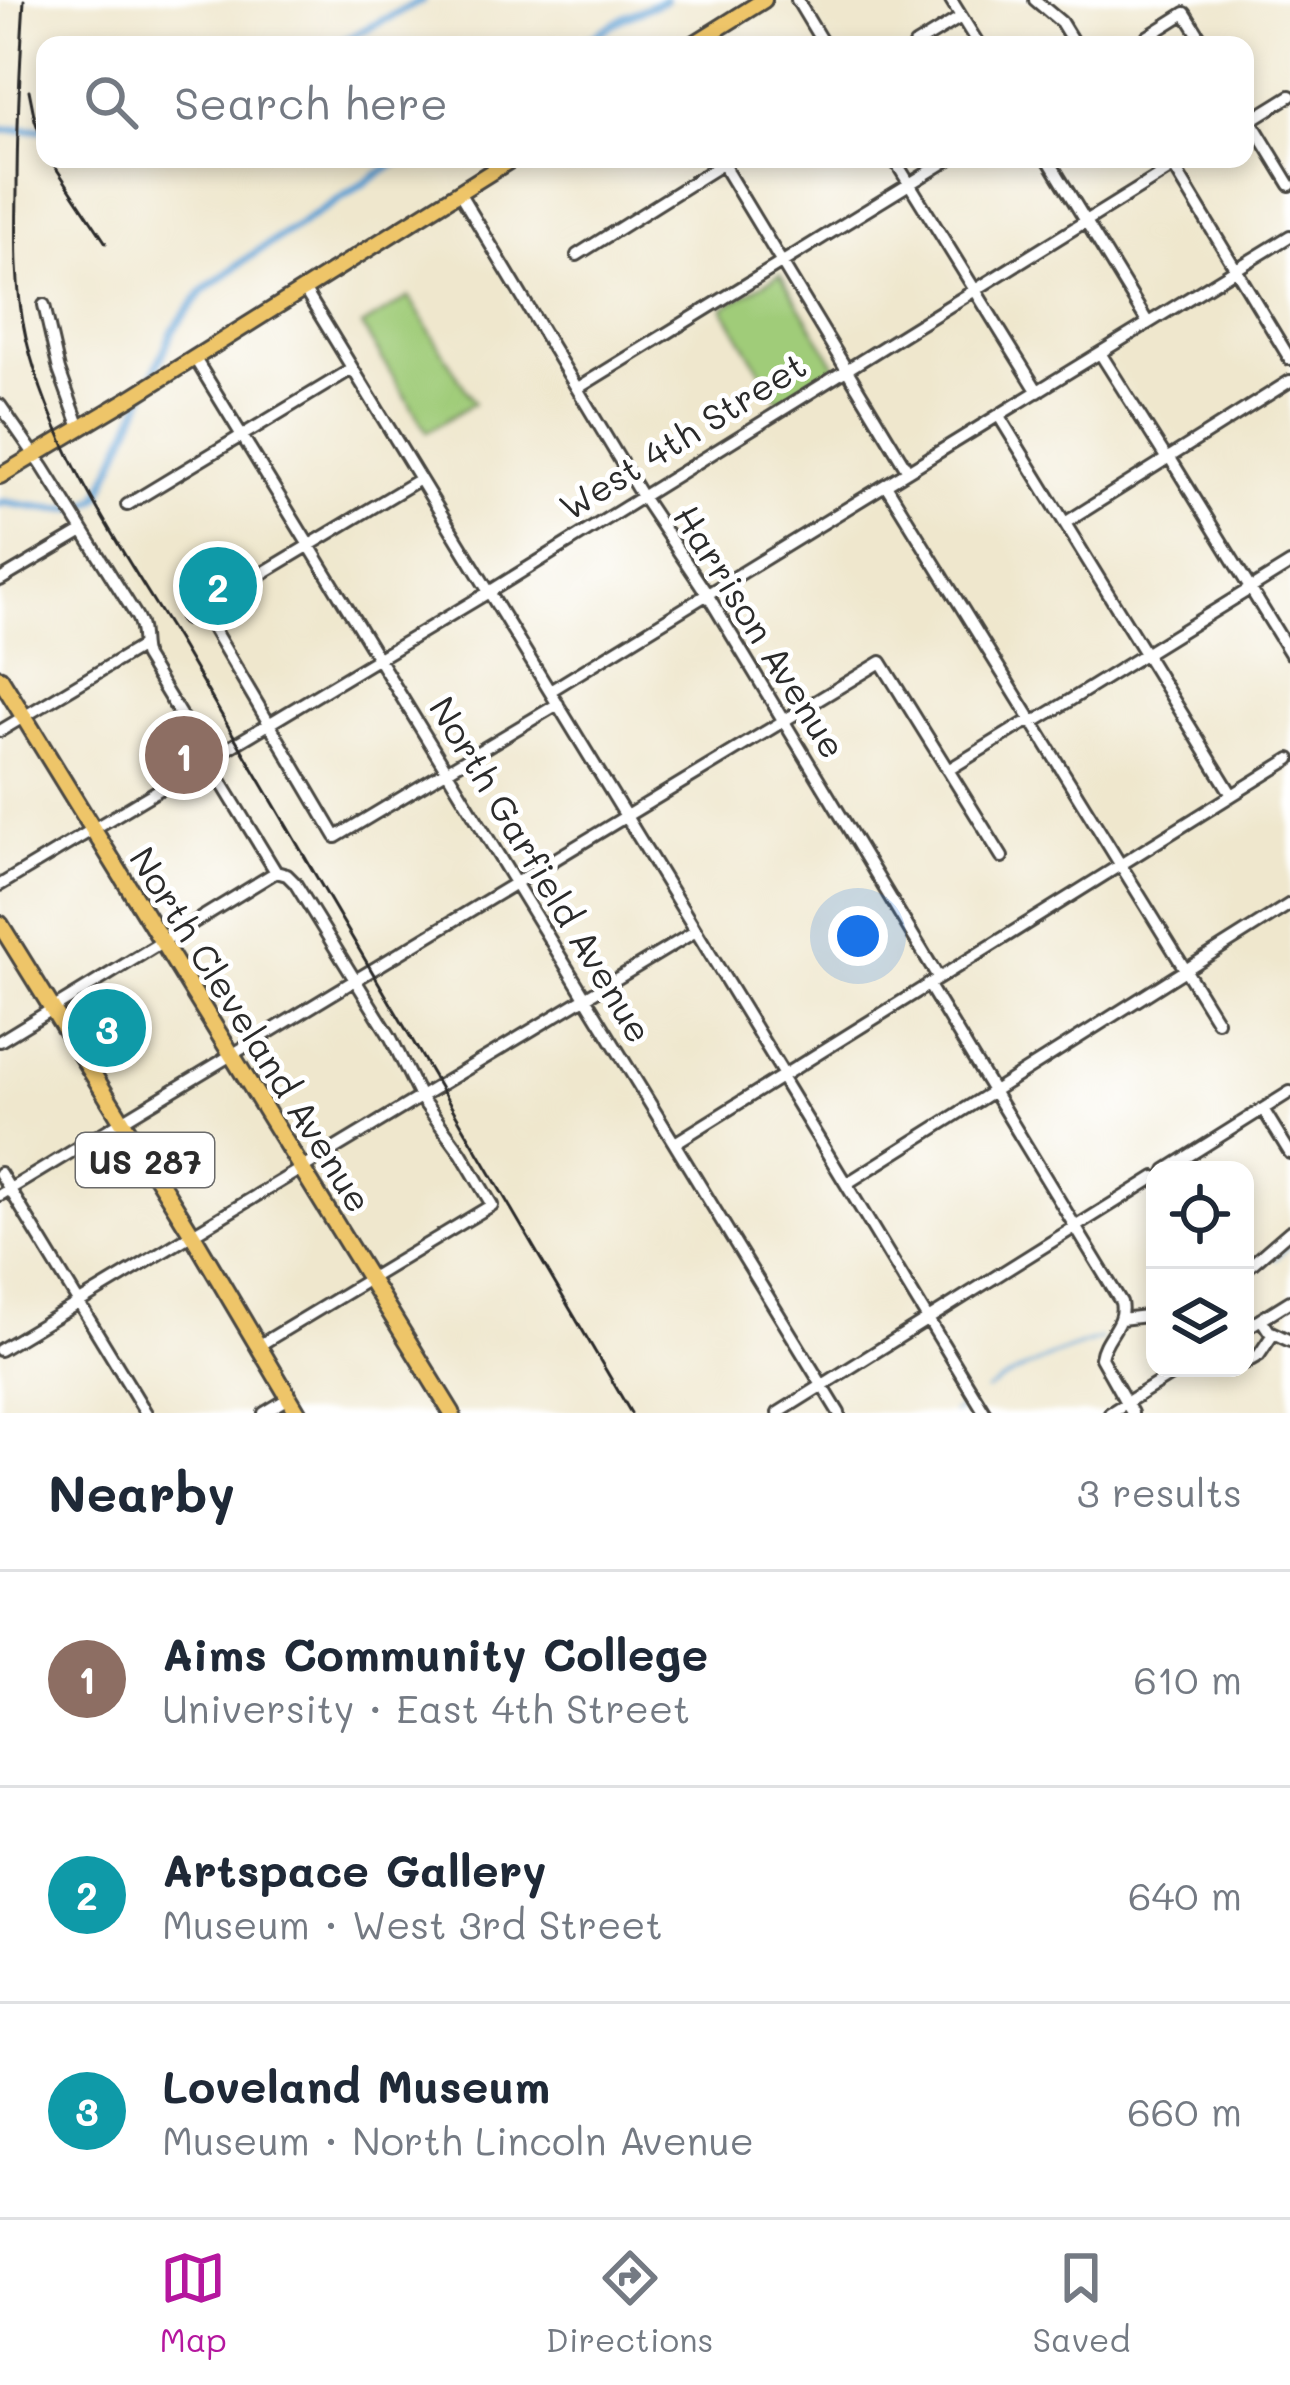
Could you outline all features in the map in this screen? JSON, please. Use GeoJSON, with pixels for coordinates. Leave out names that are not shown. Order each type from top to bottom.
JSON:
{"type":"FeatureCollection","features":[{"type":"Feature","properties":{"kind":"highway","name":"North Cleveland Avenue"},"geometry":{"type":"LineString","coordinates":[[0,678],[452,1413]]}},
{"type":"Feature","properties":{"kind":"highway","name":"US 287"},"geometry":{"type":"LineString","coordinates":[[0,924],[293,1405]]}},
{"type":"Feature","properties":{"kind":"main road"},"geometry":{"type":"LineString","coordinates":[[706,36],[764,0]]}},
{"type":"Feature","properties":{"kind":"main road"},"geometry":{"type":"LineString","coordinates":[[0,476],[498,168]]}},
{"type":"Feature","properties":{"kind":"street"},"geometry":{"type":"LineString","coordinates":[[796,0],[818,36]]}},
{"type":"Feature","properties":{"kind":"street"},"geometry":{"type":"LineString","coordinates":[[951,0],[974,36]]}},
{"type":"Feature","properties":{"kind":"street"},"geometry":{"type":"LineString","coordinates":[[1035,0],[1070,36]]}},
{"type":"Feature","properties":{"kind":"street"},"geometry":{"type":"LineString","coordinates":[[1150,36],[1185,13],[1199,36]]}},
{"type":"Feature","properties":{"kind":"street"},"geometry":{"type":"LineString","coordinates":[[930,36],[962,16]]}},
{"type":"Feature","properties":{"kind":"street"},"geometry":{"type":"LineString","coordinates":[[1254,114],[1290,96]]}},
{"type":"Feature","properties":{"kind":"street"},"geometry":{"type":"LineString","coordinates":[[1254,129],[1290,185]]}},
{"type":"Feature","properties":{"kind":"street"},"geometry":{"type":"LineString","coordinates":[[578,255],[714,168]]}},
{"type":"Feature","properties":{"kind":"street"},"geometry":{"type":"LineString","coordinates":[[727,168],[908,471]]}},
{"type":"Feature","properties":{"kind":"street"},"geometry":{"type":"LineString","coordinates":[[899,168],[1038,392]]}},
{"type":"Feature","properties":{"kind":"street"},"geometry":{"type":"LineString","coordinates":[[578,388],[935,168]]}},
{"type":"Feature","properties":{"kind":"street"},"geometry":{"type":"LineString","coordinates":[[1054,168],[1148,323]]}},
{"type":"Feature","properties":{"kind":"street","name":"West 4th Street"},"geometry":{"type":"LineString","coordinates":[[0,885],[488,592],[1171,168]]}},
{"type":"Feature","properties":{"kind":"street"},"geometry":{"type":"LineString","coordinates":[[1175,168],[1290,358]]}},
{"type":"Feature","properties":{"kind":"street","name":"Harrison Avenue"},"geometry":{"type":"LineString","coordinates":[[459,192],[782,721],[993,1090],[1121,1302],[1121,1319]]}},
{"type":"Feature","properties":{"kind":"street"},"geometry":{"type":"LineString","coordinates":[[550,691],[1290,236]]}},
{"type":"Feature","properties":{"kind":"street"},"geometry":{"type":"LineString","coordinates":[[304,289],[985,1413]]}},
{"type":"Feature","properties":{"kind":"street"},"geometry":{"type":"LineString","coordinates":[[44,305],[59,372],[80,428]]}},
{"type":"Feature","properties":{"kind":"street"},"geometry":{"type":"LineString","coordinates":[[1100,353],[1290,653]]}},
{"type":"Feature","properties":{"kind":"street","name":"North Garfield Avenue"},"geometry":{"type":"LineString","coordinates":[[194,357],[839,1413]]}},
{"type":"Feature","properties":{"kind":"street"},"geometry":{"type":"LineString","coordinates":[[127,505],[352,369]]}},
{"type":"Feature","properties":{"kind":"street"},"geometry":{"type":"LineString","coordinates":[[1065,523],[1290,381]]}},
{"type":"Feature","properties":{"kind":"street"},"geometry":{"type":"LineString","coordinates":[[0,405],[137,617],[144,631],[145,657],[276,872],[295,883],[392,1038],[420,1097],[492,1205],[258,1346]]}},
{"type":"Feature","properties":{"kind":"street"},"geometry":{"type":"LineString","coordinates":[[999,416],[1232,795]]}},
{"type":"Feature","properties":{"kind":"street"},"geometry":{"type":"LineString","coordinates":[[186,619],[419,479]]}},
{"type":"Feature","properties":{"kind":"street"},"geometry":{"type":"LineString","coordinates":[[886,485],[1217,1021]]}},
{"type":"Feature","properties":{"kind":"street"},"geometry":{"type":"LineString","coordinates":[[0,580],[82,531]]}},
{"type":"Feature","properties":{"kind":"street"},"geometry":{"type":"LineString","coordinates":[[949,770],[1290,564]]}},
{"type":"Feature","properties":{"kind":"street"},"geometry":{"type":"LineString","coordinates":[[202,610],[336,837],[558,704]]}},
{"type":"Feature","properties":{"kind":"street"},"geometry":{"type":"LineString","coordinates":[[0,731],[142,646]]}},
{"type":"Feature","properties":{"kind":"street"},"geometry":{"type":"LineString","coordinates":[[5,1192],[881,662],[1002,857]]}},
{"type":"Feature","properties":{"kind":"street"},"geometry":{"type":"LineString","coordinates":[[675,1143],[1290,759]]}},
{"type":"Feature","properties":{"kind":"street"},"geometry":{"type":"LineString","coordinates":[[0,1042],[276,872]]}},
{"type":"Feature","properties":{"kind":"street"},"geometry":{"type":"LineString","coordinates":[[846,1184],[1290,904]]}},
{"type":"Feature","properties":{"kind":"street"},"geometry":{"type":"LineString","coordinates":[[0,1350],[696,931]]}},
{"type":"Feature","properties":{"kind":"street"},"geometry":{"type":"LineString","coordinates":[[1180,1161],[1290,1092]]}},
{"type":"Feature","properties":{"kind":"street"},"geometry":{"type":"LineString","coordinates":[[1263,1109],[1290,1153]]}},
{"type":"Feature","properties":{"kind":"street"},"geometry":{"type":"LineString","coordinates":[[0,1173],[5,1192],[146,1413]]}},
{"type":"Feature","properties":{"kind":"street"},"geometry":{"type":"LineString","coordinates":[[778,1413],[1146,1183]]}},
{"type":"Feature","properties":{"kind":"street"},"geometry":{"type":"LineString","coordinates":[[1246,1269],[1290,1232]]}},
{"type":"Feature","properties":{"kind":"street"},"geometry":{"type":"LineString","coordinates":[[1254,1323],[1290,1301]]}},
{"type":"Feature","properties":{"kind":"street"},"geometry":{"type":"LineString","coordinates":[[1129,1408],[1101,1358],[1104,1343],[1121,1319],[1146,1316]]}},
{"type":"Feature","properties":{"kind":"street"},"geometry":{"type":"LineString","coordinates":[[1261,1318],[1273,1334],[1290,1341]]}},
{"type":"Feature","properties":{"kind":"street"},"geometry":{"type":"LineString","coordinates":[[1254,1358],[1273,1334]]}},
{"type":"Feature","properties":{"kind":"street"},"geometry":{"type":"LineString","coordinates":[[1110,1413],[1129,1408],[1170,1377]]}},
{"type":"Feature","properties":{"kind":"street"},"geometry":{"type":"LineString","coordinates":[[264,1413],[293,1405]]}},
{"type":"Feature","properties":{"kind":"green space"},"geometry":{"type":"Polygon","coordinates":[[[780,274],[837,368],[779,402],[723,308],[780,274]]]}},
{"type":"Feature","properties":{"kind":"green space"},"geometry":{"type":"Polygon","coordinates":[[[409,297],[474,403],[427,432],[362,326],[409,297]]]}},
{"type":"Feature","properties":{"kind":"waterway"},"geometry":{"type":"LineString","coordinates":[[353,36],[423,0]]}},
{"type":"Feature","properties":{"kind":"waterway"},"geometry":{"type":"LineString","coordinates":[[594,36],[665,0]]}},
{"type":"Feature","properties":{"kind":"waterway"},"geometry":{"type":"LineString","coordinates":[[0,130],[36,129]]}},
{"type":"Feature","properties":{"kind":"waterway"},"geometry":{"type":"LineString","coordinates":[[0,504],[66,509],[99,497],[173,330],[203,291],[388,168]]}},
{"type":"Feature","properties":{"kind":"waterway"},"geometry":{"type":"LineString","coordinates":[[1275,1259],[1290,1245]]}},
{"type":"Feature","properties":{"kind":"waterway"},"geometry":{"type":"LineString","coordinates":[[986,1390],[1042,1361],[1101,1339]]}},
{"type":"Feature","properties":{"kind":"waterway"},"geometry":{"type":"LineString","coordinates":[[953,1413],[967,1403]]}},
{"type":"Feature","properties":{"kind":"railway"},"geometry":{"type":"LineString","coordinates":[[24,0],[18,283],[26,338],[52,418],[110,531],[631,1413]]}},
{"type":"Feature","properties":{"kind":"railway"},"geometry":{"type":"LineString","coordinates":[[29,90],[36,123]]}},
{"type":"Feature","properties":{"kind":"railway"},"geometry":{"type":"LineString","coordinates":[[56,168],[106,243]]}},
{"type":"Feature","properties":{"kind":"place","name":"Artspace Gallery"},"geometry":{"type":"Point","coordinates":[218,586]}},
{"type":"Feature","properties":{"kind":"place","name":"Aims Community College"},"geometry":{"type":"Point","coordinates":[184,755]}},
{"type":"Feature","properties":{"kind":"place","name":"Loveland Museum"},"geometry":{"type":"Point","coordinates":[107,1028]}}]}
